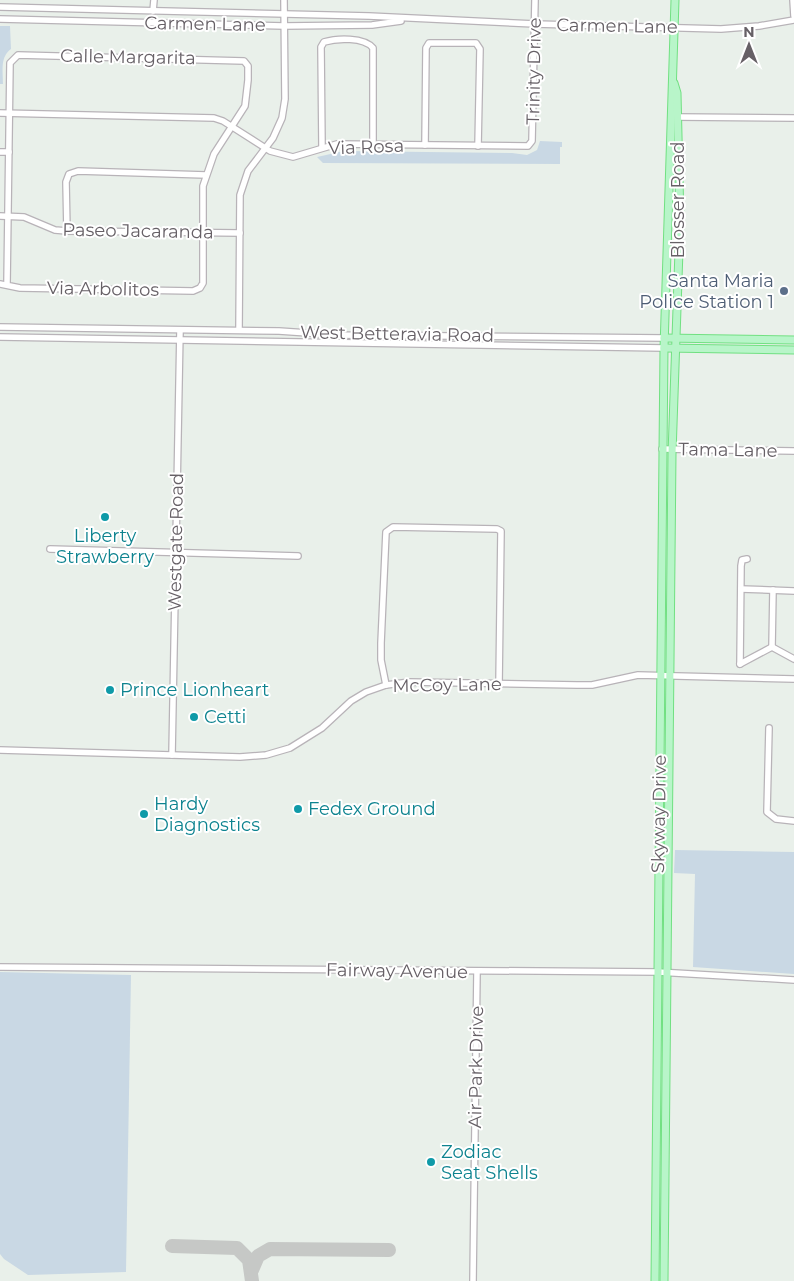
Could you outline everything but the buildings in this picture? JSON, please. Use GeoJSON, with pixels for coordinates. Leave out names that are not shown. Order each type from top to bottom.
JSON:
{"type":"FeatureCollection","features":[{"type":"Feature","properties":{"kind":"main road","name":"Blosser Road"},"geometry":{"type":"LineString","coordinates":[[675,0],[674,83],[677,93],[680,221],[675,348]]}},
{"type":"Feature","properties":{"kind":"main road","name":"Blosser Road"},"geometry":{"type":"LineString","coordinates":[[664,348],[669,222],[670,93],[674,83]]}},
{"type":"Feature","properties":{"kind":"main road","name":"West Betteravia Road"},"geometry":{"type":"LineString","coordinates":[[664,338],[794,340]]}},
{"type":"Feature","properties":{"kind":"main road","name":"West Betteravia Road"},"geometry":{"type":"LineString","coordinates":[[664,348],[794,350]]}},
{"type":"Feature","properties":{"kind":"main road","name":"Skyway Drive"},"geometry":{"type":"LineString","coordinates":[[655,1281],[664,348]]}},
{"type":"Feature","properties":{"kind":"main road","name":"Skyway Drive"},"geometry":{"type":"LineString","coordinates":[[664,1281],[672,449],[675,348]]}},
{"type":"Feature","properties":{"kind":"street"},"geometry":{"type":"LineString","coordinates":[[153,11],[154,0]]}},
{"type":"Feature","properties":{"kind":"street"},"geometry":{"type":"LineString","coordinates":[[239,330],[240,195],[248,170],[273,138],[282,118],[285,99],[284,0]]}},
{"type":"Feature","properties":{"kind":"street","name":"Trinity Drive"},"geometry":{"type":"LineString","coordinates":[[532,141],[535,0]]}},
{"type":"Feature","properties":{"kind":"street"},"geometry":{"type":"LineString","coordinates":[[793,1],[794,16]]}},
{"type":"Feature","properties":{"kind":"street","name":"Carmen Lane"},"geometry":{"type":"LineString","coordinates":[[0,7],[370,16],[410,20],[675,27],[742,28],[794,20]]}},
{"type":"Feature","properties":{"kind":"street","name":"Carmen Lane"},"geometry":{"type":"LineString","coordinates":[[0,19],[284,26],[372,25],[410,20]]}},
{"type":"Feature","properties":{"kind":"street"},"geometry":{"type":"LineString","coordinates":[[322,147],[321,47],[324,42],[330,40],[363,41],[370,43],[374,48],[373,144]]}},
{"type":"Feature","properties":{"kind":"street"},"geometry":{"type":"LineString","coordinates":[[425,146],[426,48],[429,43],[455,42],[476,43],[480,49],[478,146]]}},
{"type":"Feature","properties":{"kind":"street","name":"Calle Margarita"},"geometry":{"type":"LineString","coordinates":[[10,113],[10,63],[12,58],[18,55],[244,60],[248,66],[247,95],[245,106],[232,126]]}},
{"type":"Feature","properties":{"kind":"street","name":"Via Rosa"},"geometry":{"type":"LineString","coordinates":[[0,113],[214,118],[232,126],[265,148],[282,156],[293,157],[303,156],[322,147],[337,144],[528,146],[532,141]]}},
{"type":"Feature","properties":{"kind":"street"},"geometry":{"type":"LineString","coordinates":[[7,284],[10,113]]}},
{"type":"Feature","properties":{"kind":"street"},"geometry":{"type":"LineString","coordinates":[[678,117],[794,118]]}},
{"type":"Feature","properties":{"kind":"street"},"geometry":{"type":"LineString","coordinates":[[203,232],[203,186],[206,175],[214,154],[232,126]]}},
{"type":"Feature","properties":{"kind":"street"},"geometry":{"type":"LineString","coordinates":[[0,152],[9,152]]}},
{"type":"Feature","properties":{"kind":"street"},"geometry":{"type":"LineString","coordinates":[[67,232],[66,182],[69,174],[78,171],[206,175]]}},
{"type":"Feature","properties":{"kind":"street","name":"Paseo Jacaranda"},"geometry":{"type":"LineString","coordinates":[[0,216],[24,217],[55,230],[67,232],[240,233]]}},
{"type":"Feature","properties":{"kind":"street","name":"Via Arbolitos"},"geometry":{"type":"LineString","coordinates":[[0,284],[20,288],[193,291],[200,288],[203,283],[203,232]]}},
{"type":"Feature","properties":{"kind":"street","name":"West Betteravia Road"},"geometry":{"type":"LineString","coordinates":[[0,327],[239,330],[337,335],[664,338]]}},
{"type":"Feature","properties":{"kind":"street","name":"Westgate Road"},"geometry":{"type":"LineString","coordinates":[[172,755],[180,330]]}},
{"type":"Feature","properties":{"kind":"street","name":"West Betteravia Road"},"geometry":{"type":"LineString","coordinates":[[0,337],[180,342],[664,348]]}},
{"type":"Feature","properties":{"kind":"street","name":"Tama Lane"},"geometry":{"type":"LineString","coordinates":[[662,449],[794,451]]}},
{"type":"Feature","properties":{"kind":"street"},"geometry":{"type":"LineString","coordinates":[[386,685],[381,643],[386,532],[393,527],[497,529],[501,531],[499,684]]}},
{"type":"Feature","properties":{"kind":"street"},"geometry":{"type":"LineString","coordinates":[[50,550],[298,556]]}},
{"type":"Feature","properties":{"kind":"street"},"geometry":{"type":"LineString","coordinates":[[747,559],[742,563],[740,664],[772,647]]}},
{"type":"Feature","properties":{"kind":"street"},"geometry":{"type":"LineString","coordinates":[[741,589],[794,591]]}},
{"type":"Feature","properties":{"kind":"street"},"geometry":{"type":"LineString","coordinates":[[772,647],[773,590]]}},
{"type":"Feature","properties":{"kind":"street"},"geometry":{"type":"LineString","coordinates":[[772,647],[794,659]]}},
{"type":"Feature","properties":{"kind":"street","name":"McCoy Lane"},"geometry":{"type":"LineString","coordinates":[[0,750],[240,757],[281,752],[307,739],[351,701],[366,692],[386,685],[410,682],[592,685],[623,676],[661,675],[794,679]]}},
{"type":"Feature","properties":{"kind":"street"},"geometry":{"type":"LineString","coordinates":[[769,728],[767,812],[769,816],[780,820],[794,821]]}},
{"type":"Feature","properties":{"kind":"street","name":"Fairway Avenue"},"geometry":{"type":"LineString","coordinates":[[0,967],[667,972],[794,980]]}},
{"type":"Feature","properties":{"kind":"street","name":"Air Park Drive"},"geometry":{"type":"LineString","coordinates":[[472,1281],[477,972]]}},
{"type":"Feature","properties":{"kind":"shaded area"},"geometry":{"type":"Polygon","coordinates":[[[0,26],[10,26],[11,49],[7,52],[4,60],[3,84],[0,84],[0,26]]]}},
{"type":"Feature","properties":{"kind":"shaded area"},"geometry":{"type":"Polygon","coordinates":[[[540,141],[562,142],[562,147],[560,147],[560,164],[323,163],[317,157],[344,151],[512,153],[527,155],[537,150],[540,141]]]}},
{"type":"Feature","properties":{"kind":"shaded area"},"geometry":{"type":"Polygon","coordinates":[[[675,850],[794,852],[794,974],[693,967],[695,874],[674,873],[675,850]]]}},
{"type":"Feature","properties":{"kind":"shaded area"},"geometry":{"type":"Polygon","coordinates":[[[0,972],[131,975],[126,1272],[28,1275],[4,1259],[0,1254],[0,972]]]}},
{"type":"Feature","properties":{"kind":"taxiway"},"geometry":{"type":"LineString","coordinates":[[172,1246],[237,1248],[249,1260],[252,1281]]}},
{"type":"Feature","properties":{"kind":"taxiway"},"geometry":{"type":"LineString","coordinates":[[252,1270],[258,1256],[270,1249],[389,1250]]}},
{"type":"Feature","properties":{"kind":"place","name":"Santa Maria Police Station 1"},"geometry":{"type":"Point","coordinates":[784,291]}},
{"type":"Feature","properties":{"kind":"place","name":"Liberty Strawberry"},"geometry":{"type":"Point","coordinates":[105,517]}},
{"type":"Feature","properties":{"kind":"place","name":"Prince Lionheart"},"geometry":{"type":"Point","coordinates":[110,690]}},
{"type":"Feature","properties":{"kind":"place","name":"Cetti"},"geometry":{"type":"Point","coordinates":[194,717]}},
{"type":"Feature","properties":{"kind":"place","name":"Fedex Ground"},"geometry":{"type":"Point","coordinates":[298,809]}},
{"type":"Feature","properties":{"kind":"place","name":"Hardy Diagnostics"},"geometry":{"type":"Point","coordinates":[144,814]}},
{"type":"Feature","properties":{"kind":"place","name":"Zodiac Seat Shells"},"geometry":{"type":"Point","coordinates":[431,1162]}}]}
